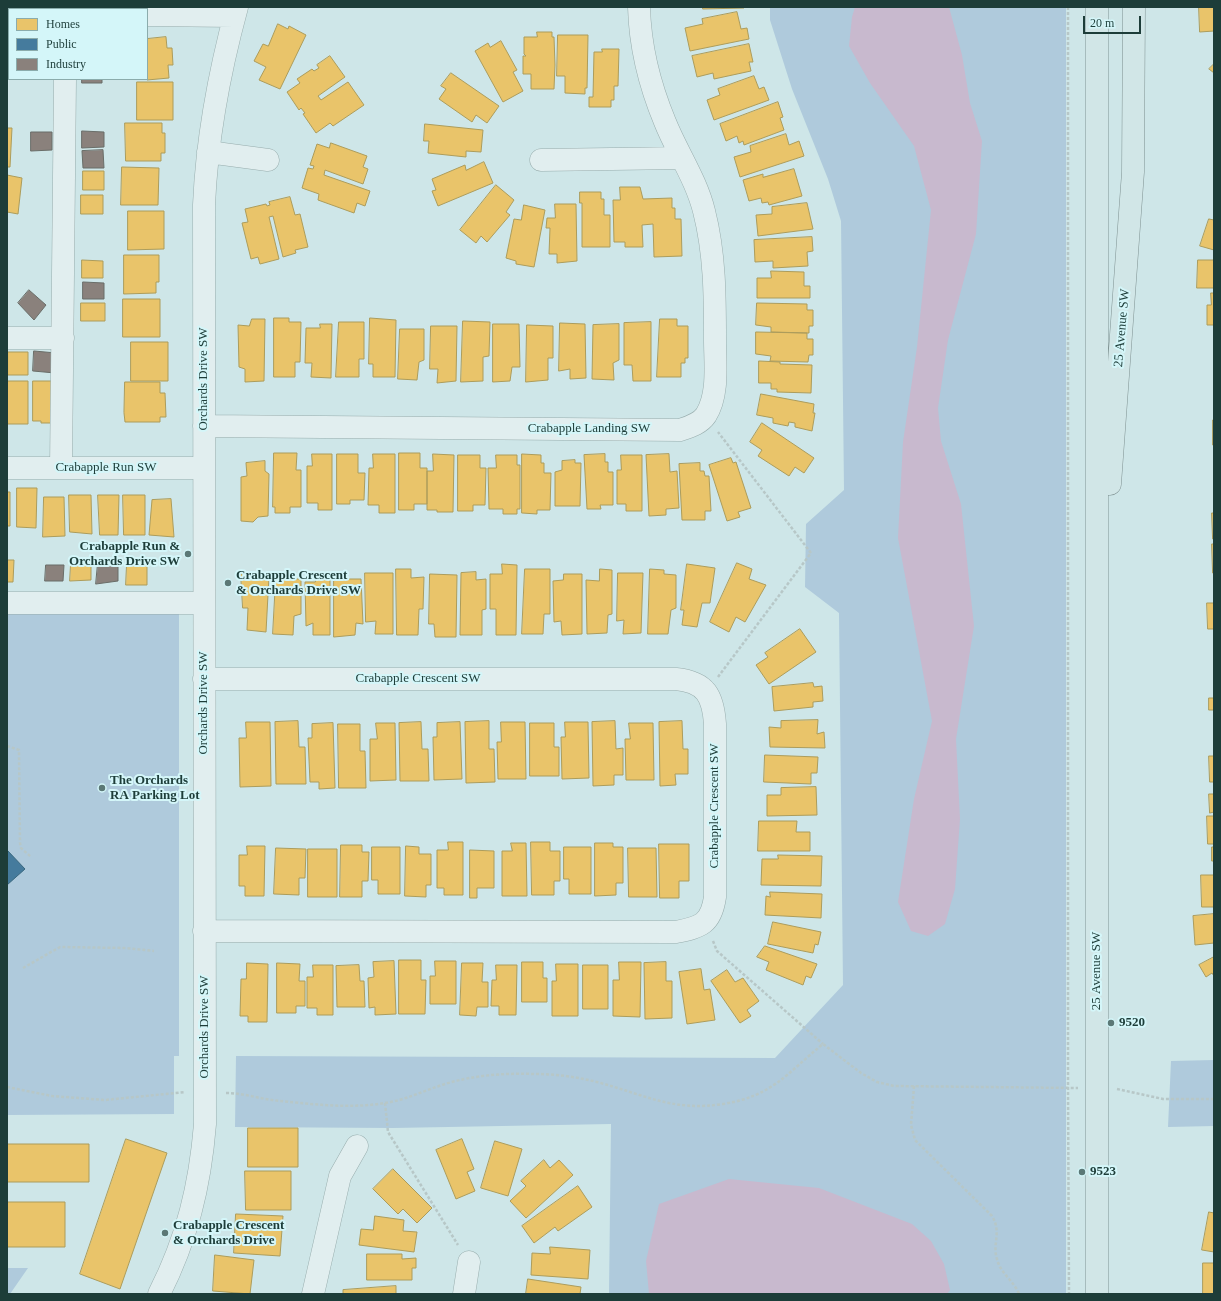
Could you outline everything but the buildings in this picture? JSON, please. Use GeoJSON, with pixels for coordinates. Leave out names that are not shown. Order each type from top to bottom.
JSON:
{"type":"FeatureCollection","features":[{"type":"Feature","properties":{"kind":"main road","name":"25 Avenue SW"},"geometry":{"type":"LineString","coordinates":[[1097,7],[1097,1294]]}},
{"type":"Feature","properties":{"kind":"main road","name":"25 Avenue SW"},"geometry":{"type":"LineString","coordinates":[[1096,648],[1131,209],[1133,172],[1134,7]]}},
{"type":"Feature","properties":{"kind":"street"},"geometry":{"type":"LineString","coordinates":[[639,7],[648,71],[665,123],[696,189],[704,210],[712,254],[714,280],[715,383],[705,416]]}},
{"type":"Feature","properties":{"kind":"street"},"geometry":{"type":"LineString","coordinates":[[148,15],[236,12]]}},
{"type":"Feature","properties":{"kind":"street","name":"Orchards Drive SW"},"geometry":{"type":"LineString","coordinates":[[159,1294],[179,1250],[190,1217],[202,1161],[205,1092],[204,205],[208,152],[218,83],[236,12]]}},
{"type":"Feature","properties":{"kind":"street"},"geometry":{"type":"LineString","coordinates":[[62,468],[65,80]]}},
{"type":"Feature","properties":{"kind":"street"},"geometry":{"type":"LineString","coordinates":[[208,152],[268,160]]}},
{"type":"Feature","properties":{"kind":"street"},"geometry":{"type":"LineString","coordinates":[[541,160],[682,158]]}},
{"type":"Feature","properties":{"kind":"street"},"geometry":{"type":"LineString","coordinates":[[7,338],[63,338]]}},
{"type":"Feature","properties":{"kind":"street","name":"Crabapple Landing SW"},"geometry":{"type":"LineString","coordinates":[[204,426],[680,430],[692,426],[705,416]]}},
{"type":"Feature","properties":{"kind":"street","name":"Crabapple Run SW"},"geometry":{"type":"LineString","coordinates":[[7,468],[204,468]]}},
{"type":"Feature","properties":{"kind":"street"},"geometry":{"type":"LineString","coordinates":[[7,603],[204,603]]}},
{"type":"Feature","properties":{"kind":"street","name":"Crabapple Crescent SW"},"geometry":{"type":"LineString","coordinates":[[204,679],[676,678],[696,683],[705,691],[711,700],[714,711],[715,897],[710,918],[705,923]]}},
{"type":"Feature","properties":{"kind":"street"},"geometry":{"type":"LineString","coordinates":[[204,931],[676,932],[697,927],[705,923]]}},
{"type":"Feature","properties":{"kind":"street"},"geometry":{"type":"LineString","coordinates":[[312,1294],[340,1176],[357,1146]]}},
{"type":"Feature","properties":{"kind":"street"},"geometry":{"type":"LineString","coordinates":[[464,1294],[469,1262]]}},
{"type":"Feature","properties":{"kind":"path"},"geometry":{"type":"LineString","coordinates":[[1068,7],[1068,1088],[1070,1294]]}},
{"type":"Feature","properties":{"kind":"path"},"geometry":{"type":"LineString","coordinates":[[705,416],[811,553],[728,664],[705,691]]}},
{"type":"Feature","properties":{"kind":"path"},"geometry":{"type":"LineString","coordinates":[[7,746],[19,750],[20,844],[21,848],[31,857]]}},
{"type":"Feature","properties":{"kind":"path"},"geometry":{"type":"LineString","coordinates":[[705,923],[717,951],[823,1044],[861,1073],[877,1082],[894,1086],[1076,1088]]}},
{"type":"Feature","properties":{"kind":"path"},"geometry":{"type":"LineString","coordinates":[[23,968],[60,947],[126,948],[154,951]]}},
{"type":"Feature","properties":{"kind":"path"},"geometry":{"type":"LineString","coordinates":[[232,1093],[279,1100],[335,1105],[385,1103],[413,1096],[444,1084],[473,1077],[535,1074],[586,1079],[661,1102],[690,1106],[708,1106],[724,1104],[765,1091],[794,1070],[823,1044]]}},
{"type":"Feature","properties":{"kind":"path"},"geometry":{"type":"LineString","coordinates":[[914,1086],[910,1125],[915,1140],[992,1216],[998,1228],[996,1258],[1002,1270],[1019,1294]]}},
{"type":"Feature","properties":{"kind":"path"},"geometry":{"type":"LineString","coordinates":[[7,1087],[52,1096],[97,1100],[174,1092]]}},
{"type":"Feature","properties":{"kind":"path"},"geometry":{"type":"LineString","coordinates":[[1115,1088],[1130,1090],[1163,1099],[1214,1099]]}},
{"type":"Feature","properties":{"kind":"path"},"geometry":{"type":"LineString","coordinates":[[385,1103],[388,1132],[469,1262]]}},
{"type":"Feature","properties":{"kind":"shaded area"},"geometry":{"type":"Polygon","coordinates":[[[770,7],[1066,7],[1066,1294],[609,1294],[611,1124],[393,1128],[235,1127],[236,1056],[775,1058],[843,985],[839,613],[805,587],[806,524],[844,490],[841,221],[828,179],[792,89],[770,20],[770,7]]]}},
{"type":"Feature","properties":{"kind":"shaded area"},"geometry":{"type":"Polygon","coordinates":[[[855,7],[949,7],[962,55],[970,103],[982,141],[976,234],[948,340],[938,408],[941,441],[961,504],[974,626],[956,739],[960,819],[955,889],[945,924],[928,936],[911,931],[898,902],[914,799],[932,721],[898,538],[903,442],[917,347],[931,210],[914,146],[870,83],[849,46],[852,17],[855,7]]]}},
{"type":"Feature","properties":{"kind":"shaded area"},"geometry":{"type":"Polygon","coordinates":[[[7,610],[179,610],[179,1056],[174,1056],[174,1114],[7,1115],[7,610]]]}},
{"type":"Feature","properties":{"kind":"shaded area"},"geometry":{"type":"Polygon","coordinates":[[[1214,1060],[1214,1126],[1168,1127],[1171,1061],[1214,1060]]]}},
{"type":"Feature","properties":{"kind":"shaded area"},"geometry":{"type":"Polygon","coordinates":[[[729,1179],[819,1188],[912,1224],[931,1241],[944,1264],[950,1290],[947,1294],[649,1294],[646,1261],[659,1204],[729,1179]]]}},
{"type":"Feature","properties":{"kind":"shaded area"},"geometry":{"type":"Polygon","coordinates":[[[7,1268],[28,1268],[10,1294],[7,1294],[7,1268]]]}},
{"type":"Feature","properties":{"kind":"place","name":"Crabapple Run & Orchards Drive SW"},"geometry":{"type":"Point","coordinates":[188,554]}},
{"type":"Feature","properties":{"kind":"place","name":"Crabapple Crescent & Orchards Drive SW"},"geometry":{"type":"Point","coordinates":[228,583]}},
{"type":"Feature","properties":{"kind":"place","name":"The Orchards RA Parking Lot"},"geometry":{"type":"Point","coordinates":[102,788]}},
{"type":"Feature","properties":{"kind":"place","name":"9520"},"geometry":{"type":"Point","coordinates":[1111,1023]}},
{"type":"Feature","properties":{"kind":"place","name":"9523"},"geometry":{"type":"Point","coordinates":[1082,1172]}},
{"type":"Feature","properties":{"kind":"place","name":"Crabapple Crescent & Orchards Drive"},"geometry":{"type":"Point","coordinates":[165,1233]}}]}
